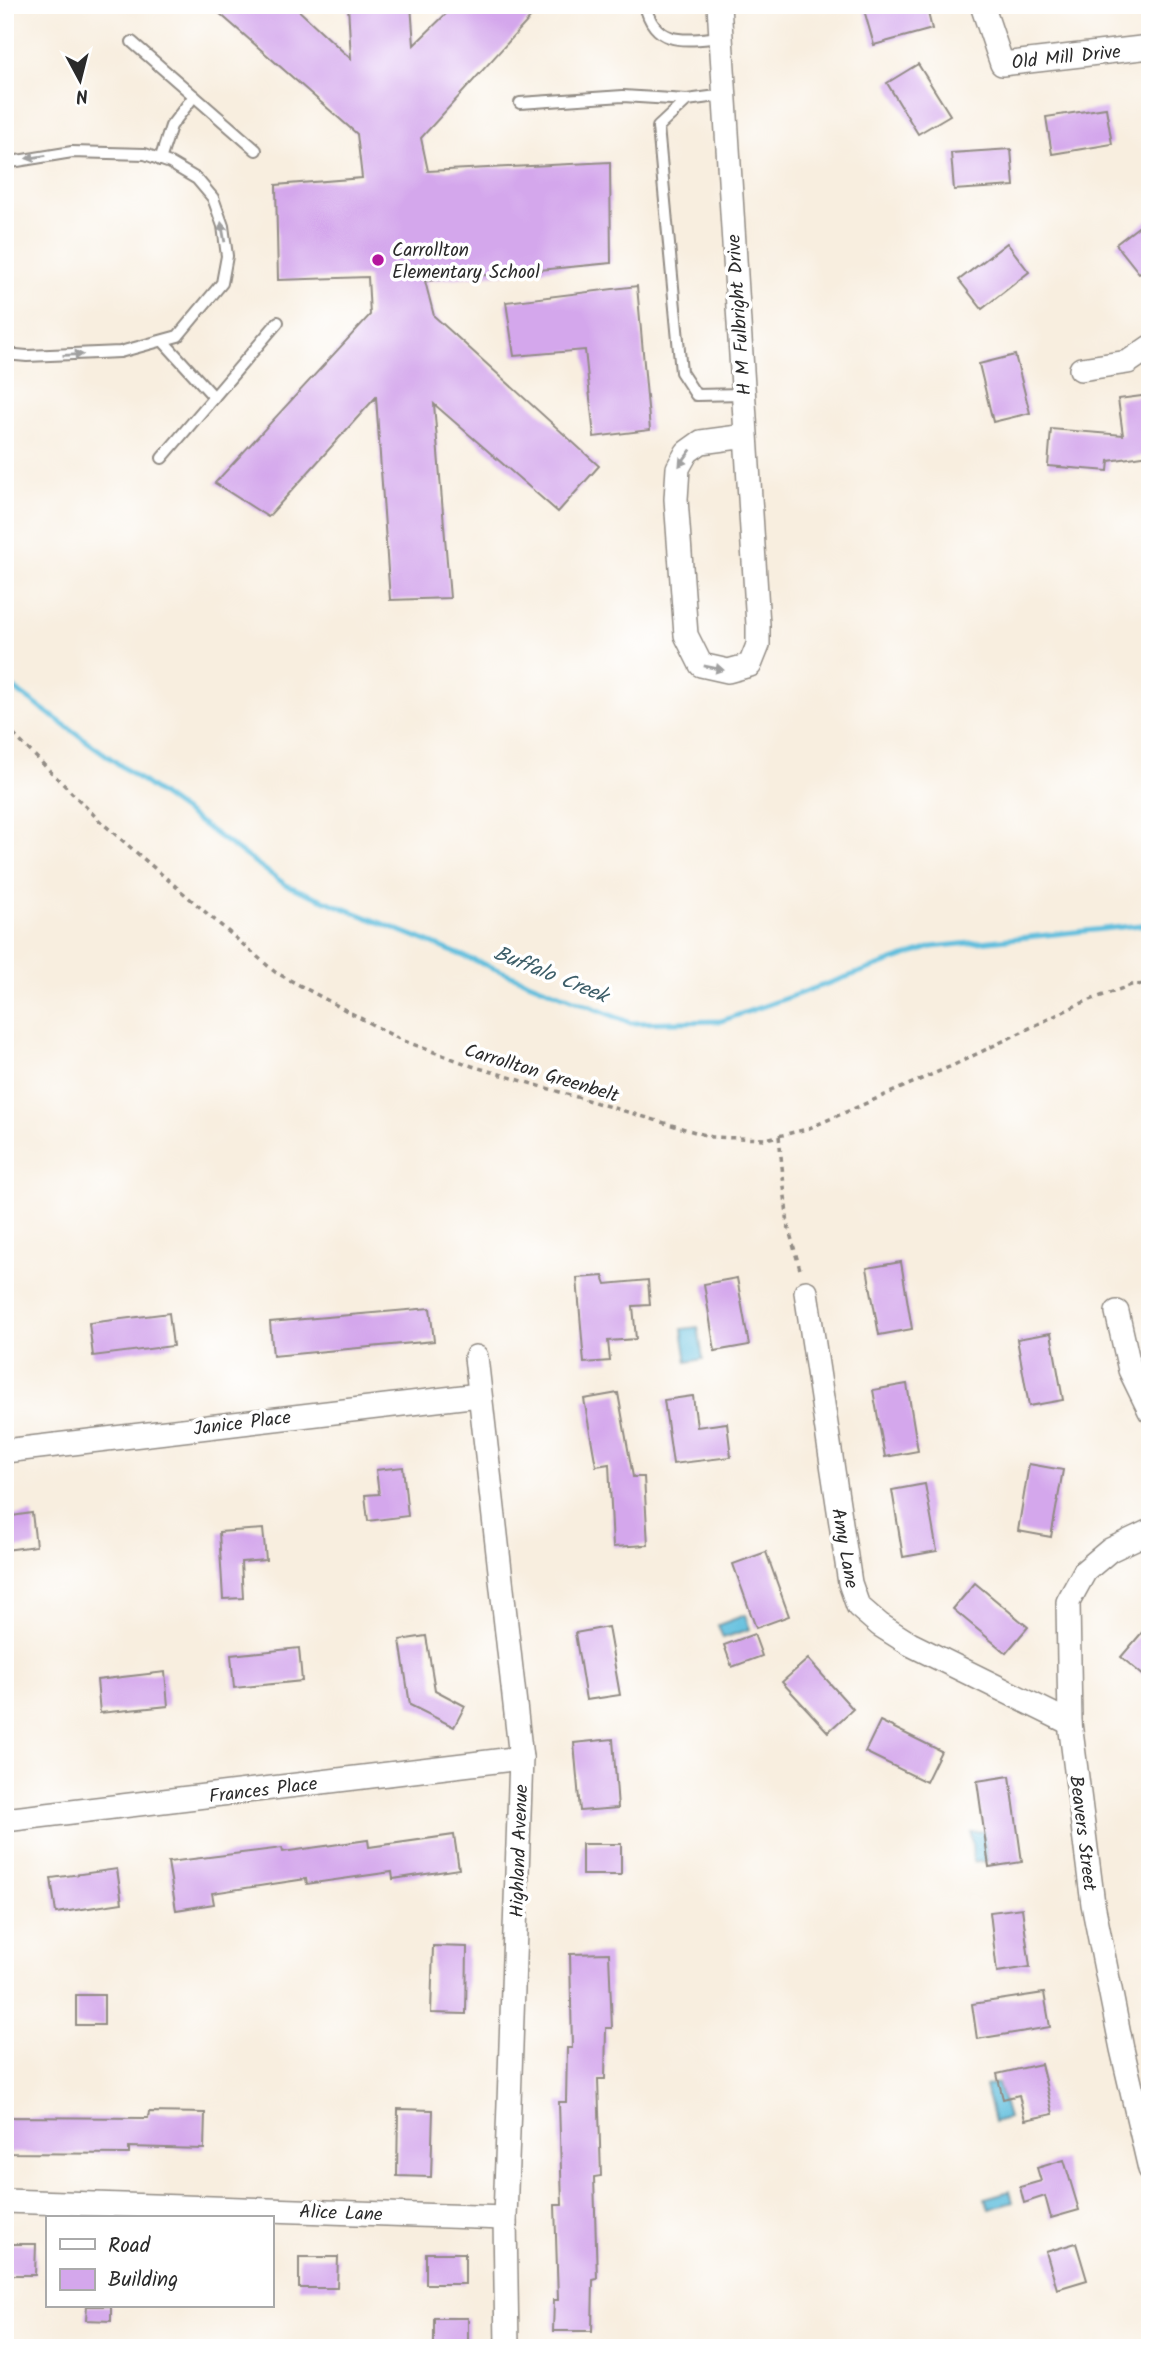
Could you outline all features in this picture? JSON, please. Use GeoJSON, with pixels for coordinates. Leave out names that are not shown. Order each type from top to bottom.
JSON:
{"type":"FeatureCollection","features":[{"type":"Feature","properties":{"kind":"street","name":"H M Fulbright Drive"},"geometry":{"type":"LineString","coordinates":[[719,5],[758,625],[758,645],[750,665],[728,671],[701,665],[686,635],[676,499],[678,468],[687,452],[701,442],[746,436]]}},
{"type":"Feature","properties":{"kind":"street","name":"Old Mill Drive"},"geometry":{"type":"LineString","coordinates":[[982,5],[1002,64],[1150,47]]}},
{"type":"Feature","properties":{"kind":"street"},"geometry":{"type":"LineString","coordinates":[[1081,369],[1128,362],[1150,347]]}},
{"type":"Feature","properties":{"kind":"street","name":"Amy Lane"},"geometry":{"type":"LineString","coordinates":[[806,1292],[850,1583],[858,1606],[909,1644],[1070,1723]]}},
{"type":"Feature","properties":{"kind":"street"},"geometry":{"type":"LineString","coordinates":[[1118,1312],[1130,1370],[1150,1412]]}},
{"type":"Feature","properties":{"kind":"street","name":"Highland Avenue"},"geometry":{"type":"LineString","coordinates":[[476,1357],[521,1758],[505,2218],[507,2348]]}},
{"type":"Feature","properties":{"kind":"street","name":"Janice Place"},"geometry":{"type":"LineString","coordinates":[[5,1451],[479,1395]]}},
{"type":"Feature","properties":{"kind":"street","name":"Beavers Street"},"geometry":{"type":"LineString","coordinates":[[1149,1531],[1110,1550],[1085,1571],[1068,1602],[1070,1723],[1093,1904],[1122,2049],[1147,2145],[1150,2169]]}},
{"type":"Feature","properties":{"kind":"street","name":"Frances Place"},"geometry":{"type":"LineString","coordinates":[[5,1820],[521,1758]]}},
{"type":"Feature","properties":{"kind":"street","name":"Alice Lane"},"geometry":{"type":"LineString","coordinates":[[5,2201],[505,2218]]}},
{"type":"Feature","properties":{"kind":"lane"},"geometry":{"type":"LineString","coordinates":[[645,5],[648,19],[656,30],[667,37],[680,40],[721,37]]}},
{"type":"Feature","properties":{"kind":"lane"},"geometry":{"type":"LineString","coordinates":[[132,42],[256,150]]}},
{"type":"Feature","properties":{"kind":"lane"},"geometry":{"type":"LineString","coordinates":[[520,103],[623,96],[687,100],[725,95]]}},
{"type":"Feature","properties":{"kind":"lane"},"geometry":{"type":"LineString","coordinates":[[160,160],[171,126],[194,96]]}},
{"type":"Feature","properties":{"kind":"lane"},"geometry":{"type":"LineString","coordinates":[[687,100],[658,127],[681,372],[696,395],[743,394]]}},
{"type":"Feature","properties":{"kind":"lane"},"geometry":{"type":"LineString","coordinates":[[5,163],[72,152],[145,154],[160,160],[197,179],[213,198],[223,226],[227,256],[222,283],[178,336],[120,352],[5,354]]}},
{"type":"Feature","properties":{"kind":"lane"},"geometry":{"type":"LineString","coordinates":[[162,458],[278,321]]}},
{"type":"Feature","properties":{"kind":"lane"},"geometry":{"type":"LineString","coordinates":[[163,341],[214,397]]}},
{"type":"Feature","properties":{"kind":"path","name":"Carrollton Greenbelt"},"geometry":{"type":"LineString","coordinates":[[5,729],[145,862],[275,972],[399,1039],[472,1066],[712,1137],[766,1139],[807,1129],[954,1065],[1077,1005],[1131,985],[1150,984]]}},
{"type":"Feature","properties":{"kind":"path"},"geometry":{"type":"LineString","coordinates":[[779,1135],[788,1226],[806,1292]]}},
{"type":"Feature","properties":{"kind":"water"},"geometry":{"type":"Polygon","coordinates":[[[698,1327],[703,1359],[687,1362],[682,1329],[698,1327]]]}},
{"type":"Feature","properties":{"kind":"water"},"geometry":{"type":"Polygon","coordinates":[[[745,1615],[750,1629],[723,1638],[718,1625],[745,1615]]]}},
{"type":"Feature","properties":{"kind":"water"},"geometry":{"type":"Polygon","coordinates":[[[985,1831],[987,1861],[973,1862],[971,1832],[985,1831]]]}},
{"type":"Feature","properties":{"kind":"water"},"geometry":{"type":"Polygon","coordinates":[[[998,2083],[1008,2118],[994,2122],[985,2086],[998,2083]]]}},
{"type":"Feature","properties":{"kind":"water"},"geometry":{"type":"Polygon","coordinates":[[[1010,2191],[1013,2202],[989,2209],[985,2198],[1010,2191]]]}},
{"type":"Feature","properties":{"kind":"building"},"geometry":{"type":"Polygon","coordinates":[[[210,5],[293,5],[351,59],[348,5],[411,5],[414,45],[455,5],[542,5],[421,138],[428,171],[610,162],[611,263],[425,281],[434,316],[599,466],[558,512],[434,404],[450,598],[390,600],[376,397],[268,517],[215,483],[370,315],[368,277],[278,280],[276,185],[362,178],[357,134],[210,5]]]}},
{"type":"Feature","properties":{"kind":"building"},"geometry":{"type":"Polygon","coordinates":[[[881,5],[926,5],[932,29],[874,45],[864,10],[881,5]]]}},
{"type":"Feature","properties":{"kind":"building"},"geometry":{"type":"Polygon","coordinates":[[[918,64],[950,115],[918,134],[887,83],[918,64]]]}},
{"type":"Feature","properties":{"kind":"building"},"geometry":{"type":"Polygon","coordinates":[[[1106,108],[1112,144],[1052,154],[1046,117],[1106,108]]]}},
{"type":"Feature","properties":{"kind":"building"},"geometry":{"type":"Polygon","coordinates":[[[1011,149],[1014,186],[954,190],[951,153],[1011,149]]]}},
{"type":"Feature","properties":{"kind":"building"},"geometry":{"type":"Polygon","coordinates":[[[1150,218],[1150,265],[1139,273],[1116,244],[1150,218]]]}},
{"type":"Feature","properties":{"kind":"building"},"geometry":{"type":"Polygon","coordinates":[[[1007,243],[1029,272],[982,309],[959,280],[1007,243]]]}},
{"type":"Feature","properties":{"kind":"building"},"geometry":{"type":"Polygon","coordinates":[[[637,286],[650,430],[594,437],[585,350],[514,356],[506,302],[637,286]]]}},
{"type":"Feature","properties":{"kind":"building"},"geometry":{"type":"Polygon","coordinates":[[[1015,355],[1030,413],[993,422],[979,364],[1015,355]]]}},
{"type":"Feature","properties":{"kind":"building"},"geometry":{"type":"Polygon","coordinates":[[[1150,395],[1150,455],[1109,461],[1108,471],[1048,466],[1051,429],[1123,435],[1118,399],[1150,395]]]}},
{"type":"Feature","properties":{"kind":"building"},"geometry":{"type":"Polygon","coordinates":[[[901,1262],[912,1329],[879,1335],[867,1268],[901,1262]]]}},
{"type":"Feature","properties":{"kind":"building"},"geometry":{"type":"Polygon","coordinates":[[[603,1276],[606,1284],[648,1280],[650,1305],[633,1306],[636,1339],[608,1341],[610,1361],[584,1363],[577,1278],[603,1276]]]}},
{"type":"Feature","properties":{"kind":"building"},"geometry":{"type":"Polygon","coordinates":[[[737,1278],[749,1345],[715,1351],[704,1284],[737,1278]]]}},
{"type":"Feature","properties":{"kind":"building"},"geometry":{"type":"Polygon","coordinates":[[[430,1308],[434,1341],[273,1356],[270,1322],[430,1308]]]}},
{"type":"Feature","properties":{"kind":"building"},"geometry":{"type":"Polygon","coordinates":[[[169,1313],[173,1346],[93,1356],[89,1323],[169,1313]]]}},
{"type":"Feature","properties":{"kind":"building"},"geometry":{"type":"Polygon","coordinates":[[[1051,1333],[1063,1400],[1029,1406],[1017,1339],[1051,1333]]]}},
{"type":"Feature","properties":{"kind":"building"},"geometry":{"type":"Polygon","coordinates":[[[907,1384],[918,1451],[885,1457],[873,1390],[907,1384]]]}},
{"type":"Feature","properties":{"kind":"building"},"geometry":{"type":"Polygon","coordinates":[[[618,1393],[633,1477],[644,1477],[648,1545],[613,1547],[609,1464],[596,1466],[584,1399],[618,1393]]]}},
{"type":"Feature","properties":{"kind":"building"},"geometry":{"type":"Polygon","coordinates":[[[693,1396],[697,1427],[727,1423],[731,1457],[673,1464],[664,1400],[693,1396]]]}},
{"type":"Feature","properties":{"kind":"building"},"geometry":{"type":"Polygon","coordinates":[[[1029,1464],[1063,1470],[1051,1537],[1018,1531],[1029,1464]]]}},
{"type":"Feature","properties":{"kind":"building"},"geometry":{"type":"Polygon","coordinates":[[[403,1467],[408,1516],[368,1521],[365,1495],[379,1494],[376,1470],[403,1467]]]}},
{"type":"Feature","properties":{"kind":"building"},"geometry":{"type":"Polygon","coordinates":[[[925,1484],[937,1551],[903,1557],[892,1490],[925,1484]]]}},
{"type":"Feature","properties":{"kind":"building"},"geometry":{"type":"Polygon","coordinates":[[[32,1513],[36,1546],[5,1550],[5,1517],[32,1513]]]}},
{"type":"Feature","properties":{"kind":"building"},"geometry":{"type":"Polygon","coordinates":[[[263,1529],[266,1560],[241,1562],[243,1598],[223,1599],[219,1532],[263,1529]]]}},
{"type":"Feature","properties":{"kind":"building"},"geometry":{"type":"Polygon","coordinates":[[[766,1552],[789,1616],[756,1628],[733,1564],[766,1552]]]}},
{"type":"Feature","properties":{"kind":"building"},"geometry":{"type":"Polygon","coordinates":[[[975,1583],[1028,1627],[1006,1653],[953,1609],[975,1583]]]}},
{"type":"Feature","properties":{"kind":"building"},"geometry":{"type":"Polygon","coordinates":[[[1150,1623],[1150,1681],[1121,1657],[1150,1623]]]}},
{"type":"Feature","properties":{"kind":"building"},"geometry":{"type":"Polygon","coordinates":[[[608,1627],[620,1695],[586,1700],[575,1633],[608,1627]]]}},
{"type":"Feature","properties":{"kind":"building"},"geometry":{"type":"Polygon","coordinates":[[[754,1634],[762,1656],[732,1667],[724,1645],[754,1634]]]}},
{"type":"Feature","properties":{"kind":"building"},"geometry":{"type":"Polygon","coordinates":[[[426,1636],[435,1690],[465,1706],[454,1727],[410,1705],[400,1640],[426,1636]]]}},
{"type":"Feature","properties":{"kind":"building"},"geometry":{"type":"Polygon","coordinates":[[[299,1648],[302,1681],[234,1688],[231,1655],[299,1648]]]}},
{"type":"Feature","properties":{"kind":"building"},"geometry":{"type":"Polygon","coordinates":[[[808,1659],[853,1709],[828,1732],[782,1682],[808,1659]]]}},
{"type":"Feature","properties":{"kind":"building"},"geometry":{"type":"Polygon","coordinates":[[[165,1672],[168,1706],[100,1713],[97,1680],[165,1672]]]}},
{"type":"Feature","properties":{"kind":"building"},"geometry":{"type":"Polygon","coordinates":[[[880,1721],[941,1751],[926,1782],[865,1752],[880,1721]]]}},
{"type":"Feature","properties":{"kind":"building"},"geometry":{"type":"Polygon","coordinates":[[[613,1739],[618,1808],[580,1811],[574,1743],[613,1739]]]}},
{"type":"Feature","properties":{"kind":"building"},"geometry":{"type":"Polygon","coordinates":[[[1010,1776],[1022,1862],[989,1867],[977,1781],[1010,1776]]]}},
{"type":"Feature","properties":{"kind":"building"},"geometry":{"type":"Polygon","coordinates":[[[454,1835],[459,1869],[393,1879],[392,1872],[307,1884],[306,1879],[212,1893],[214,1904],[176,1910],[168,1862],[282,1848],[283,1852],[368,1840],[369,1847],[454,1835]]]}},
{"type":"Feature","properties":{"kind":"building"},"geometry":{"type":"Polygon","coordinates":[[[582,1844],[621,1844],[621,1875],[582,1875],[582,1844]]]}},
{"type":"Feature","properties":{"kind":"building"},"geometry":{"type":"Polygon","coordinates":[[[117,1869],[122,1903],[56,1913],[51,1878],[117,1869]]]}},
{"type":"Feature","properties":{"kind":"building"},"geometry":{"type":"Polygon","coordinates":[[[1022,1908],[1030,1967],[997,1972],[990,1912],[1022,1908]]]}},
{"type":"Feature","properties":{"kind":"building"},"geometry":{"type":"Polygon","coordinates":[[[433,1946],[467,1947],[466,2014],[431,2013],[433,1946]]]}},
{"type":"Feature","properties":{"kind":"building"},"geometry":{"type":"Polygon","coordinates":[[[609,1953],[612,2028],[606,2028],[605,2079],[598,2079],[601,2176],[594,2177],[597,2279],[593,2280],[592,2331],[553,2331],[554,2300],[558,2300],[555,2205],[562,2205],[559,2102],[566,2102],[567,2048],[572,2048],[570,1954],[609,1953]]]}},
{"type":"Feature","properties":{"kind":"building"},"geometry":{"type":"Polygon","coordinates":[[[1044,1993],[1050,2027],[977,2039],[972,2004],[1044,1993]]]}},
{"type":"Feature","properties":{"kind":"building"},"geometry":{"type":"Polygon","coordinates":[[[76,1995],[104,1995],[104,2025],[76,2025],[76,1995]]]}},
{"type":"Feature","properties":{"kind":"building"},"geometry":{"type":"Polygon","coordinates":[[[1041,2064],[1053,2114],[1025,2120],[1019,2095],[1003,2099],[997,2074],[1041,2064]]]}},
{"type":"Feature","properties":{"kind":"building"},"geometry":{"type":"Polygon","coordinates":[[[398,2109],[433,2110],[431,2177],[397,2176],[398,2109]]]}},
{"type":"Feature","properties":{"kind":"building"},"geometry":{"type":"Polygon","coordinates":[[[149,2112],[205,2113],[204,2149],[129,2147],[129,2154],[5,2153],[5,2117],[148,2118],[149,2112]]]}},
{"type":"Feature","properties":{"kind":"building"},"geometry":{"type":"Polygon","coordinates":[[[1064,2160],[1079,2210],[1051,2218],[1045,2196],[1024,2203],[1020,2187],[1041,2181],[1037,2168],[1064,2160]]]}},
{"type":"Feature","properties":{"kind":"building"},"geometry":{"type":"Polygon","coordinates":[[[1076,2243],[1087,2280],[1057,2289],[1046,2252],[1076,2243]]]}},
{"type":"Feature","properties":{"kind":"building"},"geometry":{"type":"Polygon","coordinates":[[[5,2244],[36,2244],[35,2275],[5,2275],[5,2244]]]}},
{"type":"Feature","properties":{"kind":"building"},"geometry":{"type":"Polygon","coordinates":[[[426,2253],[465,2253],[465,2284],[426,2284],[426,2253]]]}},
{"type":"Feature","properties":{"kind":"building"},"geometry":{"type":"Polygon","coordinates":[[[299,2257],[338,2257],[337,2288],[299,2288],[299,2257]]]}},
{"type":"Feature","properties":{"kind":"building"},"geometry":{"type":"Polygon","coordinates":[[[87,2308],[111,2308],[111,2321],[86,2320],[87,2308]]]}},
{"type":"Feature","properties":{"kind":"building"},"geometry":{"type":"Polygon","coordinates":[[[434,2318],[468,2318],[468,2348],[434,2348],[434,2318]]]}},
{"type":"Feature","properties":{"kind":"waterway","name":"Buffalo Creek"},"geometry":{"type":"LineString","coordinates":[[5,682],[286,885],[631,1023],[721,1021],[932,947],[1150,924]]}},
{"type":"Feature","properties":{"kind":"place","name":"Carrollton Elementary School"},"geometry":{"type":"Point","coordinates":[378,260]}}]}
